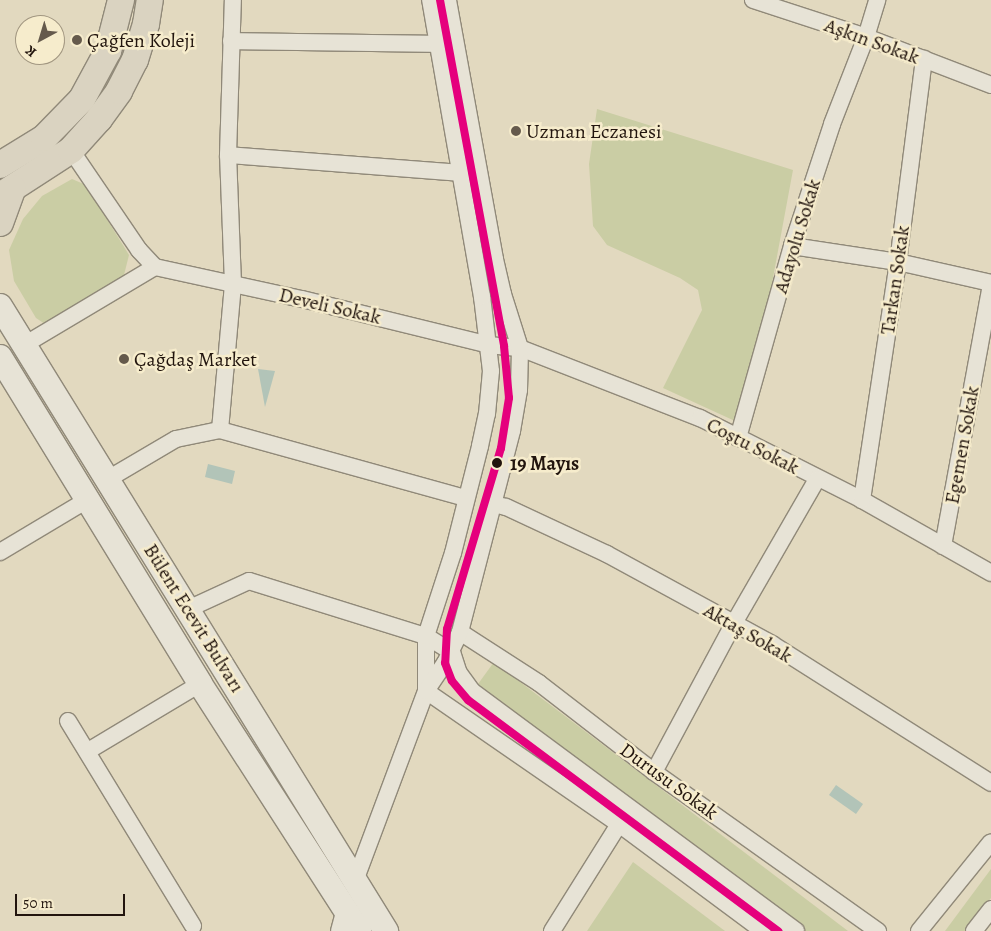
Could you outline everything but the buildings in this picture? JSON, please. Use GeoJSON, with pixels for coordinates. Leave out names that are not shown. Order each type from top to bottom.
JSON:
{"type":"FeatureCollection","features":[{"type":"Feature","properties":{"kind":"main road"},"geometry":{"type":"LineString","coordinates":[[0,165],[44,138],[82,99],[108,52],[121,0]]}},
{"type":"Feature","properties":{"kind":"main road"},"geometry":{"type":"LineString","coordinates":[[0,223],[6,192],[71,150],[99,119],[119,91],[135,60],[146,24],[150,0]]}},
{"type":"Feature","properties":{"kind":"main road","name":"Bülent Ecevit Bulvarı"},"geometry":{"type":"LineString","coordinates":[[0,306],[386,931]]}},
{"type":"Feature","properties":{"kind":"main road","name":"Bülent Ecevit Bulvarı"},"geometry":{"type":"LineString","coordinates":[[2,364],[200,684],[342,920],[358,931]]}},
{"type":"Feature","properties":{"kind":"street"},"geometry":{"type":"LineString","coordinates":[[220,430],[233,284],[228,155],[232,0]]}},
{"type":"Feature","properties":{"kind":"street"},"geometry":{"type":"LineString","coordinates":[[426,691],[426,636],[453,553],[487,414],[491,371],[497,346],[460,173],[430,0]]}},
{"type":"Feature","properties":{"kind":"street"},"geometry":{"type":"LineString","coordinates":[[355,881],[426,691],[452,652],[460,632],[494,504],[518,398],[520,348],[503,294],[495,259],[448,0]]}},
{"type":"Feature","properties":{"kind":"street","name":"Aşkın Sokak"},"geometry":{"type":"LineString","coordinates":[[753,0],[866,37],[991,85]]}},
{"type":"Feature","properties":{"kind":"street","name":"Adayolu Sokak"},"geometry":{"type":"LineString","coordinates":[[738,438],[792,246],[832,124],[866,37],[876,0]]}},
{"type":"Feature","properties":{"kind":"street"},"geometry":{"type":"LineString","coordinates":[[231,41],[438,44]]}},
{"type":"Feature","properties":{"kind":"street","name":"Tarkan Sokak"},"geometry":{"type":"LineString","coordinates":[[862,500],[898,262],[924,59]]}},
{"type":"Feature","properties":{"kind":"street"},"geometry":{"type":"LineString","coordinates":[[24,345],[156,267],[139,250],[71,150]]}},
{"type":"Feature","properties":{"kind":"street"},"geometry":{"type":"LineString","coordinates":[[228,155],[460,173]]}},
{"type":"Feature","properties":{"kind":"street"},"geometry":{"type":"LineString","coordinates":[[792,246],[898,262],[991,284]]}},
{"type":"Feature","properties":{"kind":"street","name":"Develi Sokak"},"geometry":{"type":"LineString","coordinates":[[156,267],[497,346]]}},
{"type":"Feature","properties":{"kind":"street","name":"Egemen Sokak"},"geometry":{"type":"LineString","coordinates":[[943,546],[991,284]]}},
{"type":"Feature","properties":{"kind":"street","name":"Coştu Sokak"},"geometry":{"type":"LineString","coordinates":[[497,346],[520,348],[700,418],[817,479],[862,500],[991,573]]}},
{"type":"Feature","properties":{"kind":"street"},"geometry":{"type":"LineString","coordinates":[[108,479],[176,439],[220,430],[466,498]]}},
{"type":"Feature","properties":{"kind":"street"},"geometry":{"type":"LineString","coordinates":[[654,772],[734,623],[817,479]]}},
{"type":"Feature","properties":{"kind":"street"},"geometry":{"type":"LineString","coordinates":[[0,552],[87,500]]}},
{"type":"Feature","properties":{"kind":"street","name":"Aktaş Sokak"},"geometry":{"type":"LineString","coordinates":[[494,504],[506,507],[606,554],[772,644],[991,783]]}},
{"type":"Feature","properties":{"kind":"street"},"geometry":{"type":"LineString","coordinates":[[188,609],[249,581],[426,636],[452,652],[459,673],[472,691],[796,931]]}},
{"type":"Feature","properties":{"kind":"street","name":"Durusu Sokak"},"geometry":{"type":"LineString","coordinates":[[460,632],[539,683],[654,772],[878,931]]}},
{"type":"Feature","properties":{"kind":"street"},"geometry":{"type":"LineString","coordinates":[[88,751],[200,684]]}},
{"type":"Feature","properties":{"kind":"street"},"geometry":{"type":"LineString","coordinates":[[426,691],[619,824],[763,931]]}},
{"type":"Feature","properties":{"kind":"street"},"geometry":{"type":"LineString","coordinates":[[68,721],[193,926]]}},
{"type":"Feature","properties":{"kind":"street"},"geometry":{"type":"LineString","coordinates":[[552,931],[619,824]]}},
{"type":"Feature","properties":{"kind":"street"},"geometry":{"type":"LineString","coordinates":[[919,931],[991,842]]}},
{"type":"Feature","properties":{"kind":"street"},"geometry":{"type":"LineString","coordinates":[[974,931],[991,909]]}},
{"type":"Feature","properties":{"kind":"green space"},"geometry":{"type":"Polygon","coordinates":[[[597,109],[793,170],[770,294],[735,421],[663,388],[702,310],[698,290],[680,278],[607,245],[593,226],[589,164],[597,109]]]}},
{"type":"Feature","properties":{"kind":"green space"},"geometry":{"type":"Polygon","coordinates":[[[72,179],[86,185],[129,255],[123,279],[45,324],[36,318],[14,281],[9,250],[23,219],[42,196],[72,179]]]}},
{"type":"Feature","properties":{"kind":"green space"},"geometry":{"type":"Polygon","coordinates":[[[494,662],[848,931],[801,931],[478,684],[494,662]]]}},
{"type":"Feature","properties":{"kind":"green space"},"geometry":{"type":"Polygon","coordinates":[[[633,862],[725,931],[587,931],[633,862]]]}},
{"type":"Feature","properties":{"kind":"green space"},"geometry":{"type":"Polygon","coordinates":[[[991,869],[991,898],[966,931],[945,931],[991,869]]]}},
{"type":"Feature","properties":{"kind":"shaded area"},"geometry":{"type":"Polygon","coordinates":[[[258,369],[275,371],[265,407],[258,369]]]}},
{"type":"Feature","properties":{"kind":"shaded area"},"geometry":{"type":"Polygon","coordinates":[[[208,464],[235,471],[232,484],[205,477],[208,464]]]}},
{"type":"Feature","properties":{"kind":"shaded area"},"geometry":{"type":"Polygon","coordinates":[[[836,785],[863,804],[856,814],[829,795],[836,785]]]}},
{"type":"Feature","properties":{"kind":"transit line"},"geometry":{"type":"LineString","coordinates":[[440,0],[504,346],[509,398],[501,448],[447,629],[445,663],[452,681],[468,700],[778,931]]}},
{"type":"Feature","properties":{"kind":"place","name":"Çağfen Koleji"},"geometry":{"type":"Point","coordinates":[77,40]}},
{"type":"Feature","properties":{"kind":"place","name":"Uzman Eczanesi"},"geometry":{"type":"Point","coordinates":[516,131]}},
{"type":"Feature","properties":{"kind":"place","name":"Çağdaş Market"},"geometry":{"type":"Point","coordinates":[124,359]}},
{"type":"Feature","properties":{"kind":"place","name":"19 Mayıs"},"geometry":{"type":"Point","coordinates":[497,463]}}]}
